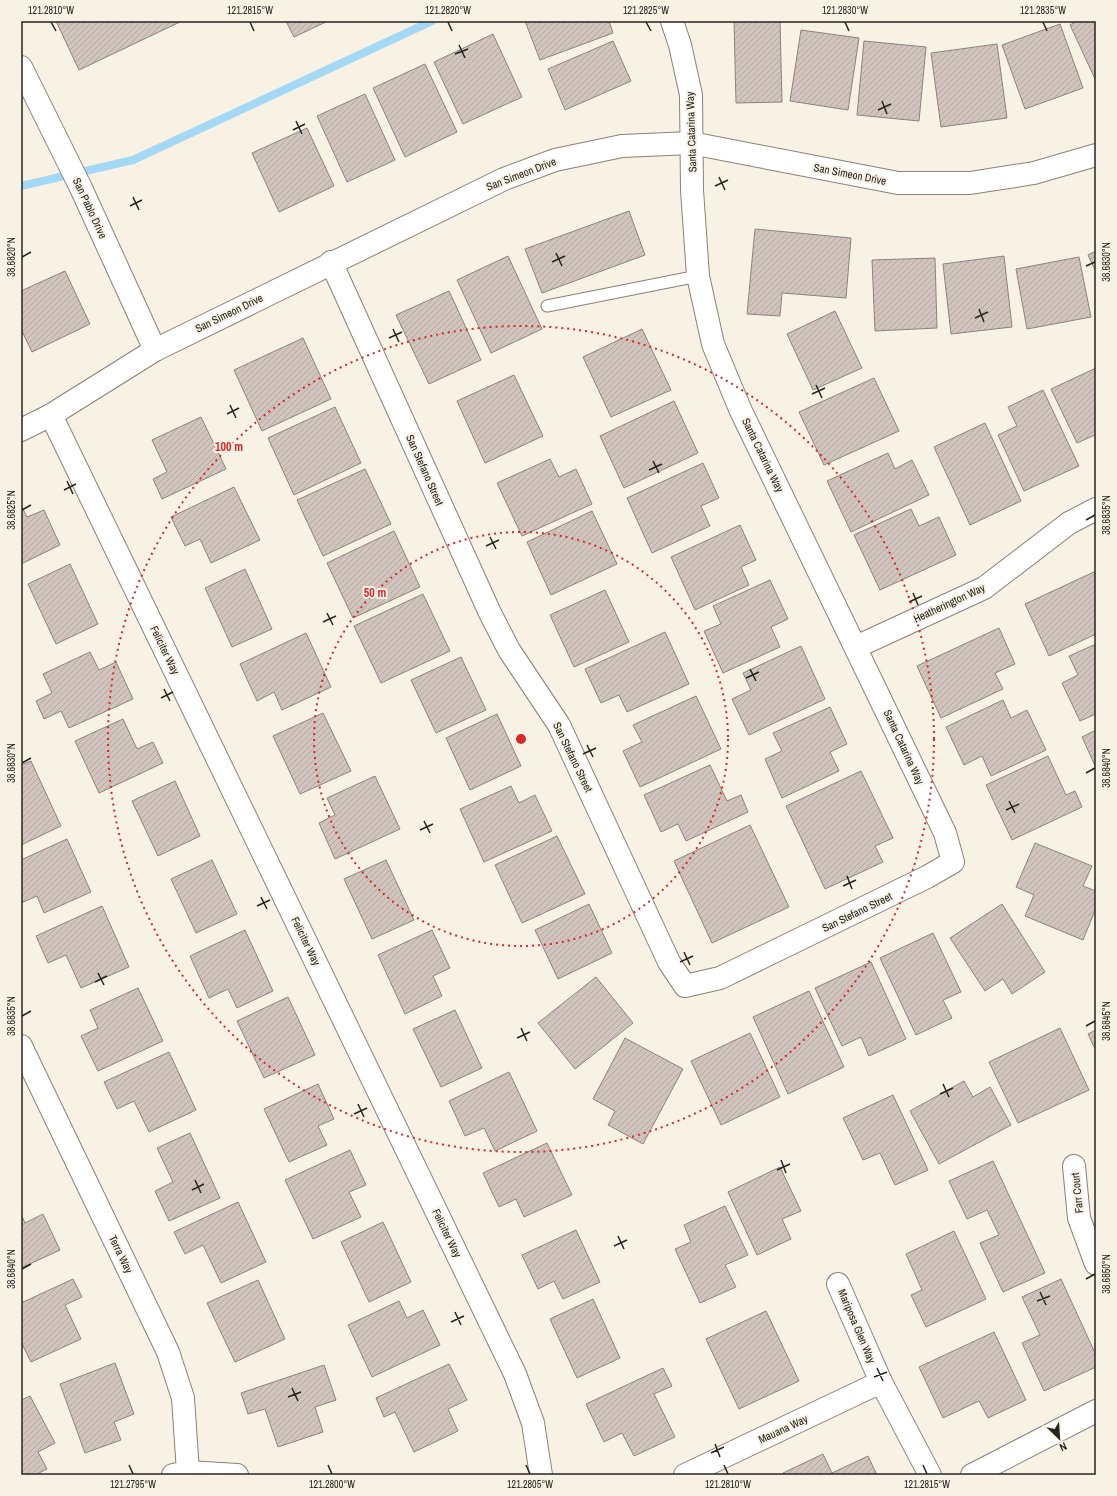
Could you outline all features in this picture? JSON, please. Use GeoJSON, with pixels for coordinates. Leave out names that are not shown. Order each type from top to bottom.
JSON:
{"type":"FeatureCollection","features":[{"type":"Feature","properties":{"kind":"street","name":"Santa Catarina Way"},"geometry":{"type":"LineString","coordinates":[[672,21],[680,45],[691,95],[692,190],[698,276],[713,344],[740,408],[945,833],[953,862]]}},
{"type":"Feature","properties":{"kind":"street","name":"San Pablo Drive"},"geometry":{"type":"LineString","coordinates":[[23,78],[66,157],[155,350]]}},
{"type":"Feature","properties":{"kind":"street","name":"San Simeon Drive"},"geometry":{"type":"LineString","coordinates":[[21,430],[51,414],[155,350],[331,262],[504,179],[555,160],[622,146],[691,143],[898,183],[978,182],[1034,173],[1096,155]]}},
{"type":"Feature","properties":{"kind":"street","name":"San Stefano Street"},"geometry":{"type":"LineString","coordinates":[[331,262],[490,613],[509,650],[559,725],[669,962],[685,986],[720,978],[927,878],[953,862]]}},
{"type":"Feature","properties":{"kind":"street","name":"Feliciter Way"},"geometry":{"type":"LineString","coordinates":[[51,414],[515,1374],[533,1423],[541,1475]]}},
{"type":"Feature","properties":{"kind":"street","name":"Heatherington Way"},"geometry":{"type":"LineString","coordinates":[[856,647],[984,588],[1070,523],[1096,509]]}},
{"type":"Feature","properties":{"kind":"street","name":"Terra Way"},"geometry":{"type":"LineString","coordinates":[[21,1046],[168,1352],[183,1398],[181,1473]]}},
{"type":"Feature","properties":{"kind":"street","name":"Farr Court"},"geometry":{"type":"LineString","coordinates":[[1074,1166],[1079,1218],[1096,1264]]}},
{"type":"Feature","properties":{"kind":"street","name":"Mariposa Glen Way"},"geometry":{"type":"LineString","coordinates":[[838,1284],[881,1382],[930,1475]]}},
{"type":"Feature","properties":{"kind":"street","name":"Mauana Way"},"geometry":{"type":"LineString","coordinates":[[685,1475],[881,1382]]}},
{"type":"Feature","properties":{"kind":"street"},"geometry":{"type":"LineString","coordinates":[[972,1475],[1096,1411]]}},
{"type":"Feature","properties":{"kind":"street"},"geometry":{"type":"LineString","coordinates":[[181,1473],[237,1475]]}},
{"type":"Feature","properties":{"kind":"lane"},"geometry":{"type":"LineString","coordinates":[[547,306],[698,276]]}},
{"type":"Feature","properties":{"kind":"building"},"geometry":{"type":"Polygon","coordinates":[[[56,21],[182,21],[79,70],[56,21]]]}},
{"type":"Feature","properties":{"kind":"building"},"geometry":{"type":"Polygon","coordinates":[[[286,21],[328,21],[294,37],[286,21]]]}},
{"type":"Feature","properties":{"kind":"building"},"geometry":{"type":"Polygon","coordinates":[[[525,21],[609,21],[613,33],[540,60],[525,21]]]}},
{"type":"Feature","properties":{"kind":"building"},"geometry":{"type":"Polygon","coordinates":[[[734,21],[780,21],[782,102],[736,103],[734,21]]]}},
{"type":"Feature","properties":{"kind":"building"},"geometry":{"type":"Polygon","coordinates":[[[1077,21],[1096,21],[1096,81],[1070,25],[1077,21]]]}},
{"type":"Feature","properties":{"kind":"building"},"geometry":{"type":"Polygon","coordinates":[[[1060,24],[1083,88],[1025,109],[1002,45],[1060,24]]]}},
{"type":"Feature","properties":{"kind":"building"},"geometry":{"type":"Polygon","coordinates":[[[801,30],[859,38],[848,110],[790,101],[801,30]]]}},
{"type":"Feature","properties":{"kind":"building"},"geometry":{"type":"Polygon","coordinates":[[[493,34],[522,97],[463,124],[434,62],[493,34]]]}},
{"type":"Feature","properties":{"kind":"building"},"geometry":{"type":"Polygon","coordinates":[[[613,41],[631,81],[565,110],[548,69],[613,41]]]}},
{"type":"Feature","properties":{"kind":"building"},"geometry":{"type":"Polygon","coordinates":[[[864,41],[926,47],[919,121],[857,115],[864,41]]]}},
{"type":"Feature","properties":{"kind":"building"},"geometry":{"type":"Polygon","coordinates":[[[997,44],[1007,118],[941,127],[931,53],[997,44]]]}},
{"type":"Feature","properties":{"kind":"building"},"geometry":{"type":"Polygon","coordinates":[[[425,64],[457,132],[405,157],[373,88],[425,64]]]}},
{"type":"Feature","properties":{"kind":"building"},"geometry":{"type":"Polygon","coordinates":[[[365,94],[395,160],[347,182],[317,116],[365,94]]]}},
{"type":"Feature","properties":{"kind":"building"},"geometry":{"type":"Polygon","coordinates":[[[307,128],[334,186],[279,212],[252,153],[307,128]]]}},
{"type":"Feature","properties":{"kind":"building"},"geometry":{"type":"Polygon","coordinates":[[[629,211],[645,255],[542,293],[525,249],[629,211]]]}},
{"type":"Feature","properties":{"kind":"building"},"geometry":{"type":"Polygon","coordinates":[[[755,229],[851,238],[846,298],[782,293],[780,316],[747,314],[755,229]]]}},
{"type":"Feature","properties":{"kind":"building"},"geometry":{"type":"Polygon","coordinates":[[[1096,251],[1096,272],[1088,255],[1096,251]]]}},
{"type":"Feature","properties":{"kind":"building"},"geometry":{"type":"Polygon","coordinates":[[[508,256],[542,329],[491,353],[457,280],[508,256]]]}},
{"type":"Feature","properties":{"kind":"building"},"geometry":{"type":"Polygon","coordinates":[[[1004,256],[1012,327],[951,334],[943,264],[1004,256]]]}},
{"type":"Feature","properties":{"kind":"building"},"geometry":{"type":"Polygon","coordinates":[[[1079,257],[1091,317],[1027,329],[1016,269],[1079,257]]]}},
{"type":"Feature","properties":{"kind":"building"},"geometry":{"type":"Polygon","coordinates":[[[935,258],[937,328],[875,331],[872,260],[935,258]]]}},
{"type":"Feature","properties":{"kind":"building"},"geometry":{"type":"Polygon","coordinates":[[[65,271],[90,324],[32,352],[21,329],[21,291],[65,271]]]}},
{"type":"Feature","properties":{"kind":"building"},"geometry":{"type":"Polygon","coordinates":[[[449,291],[481,360],[429,384],[396,315],[449,291]]]}},
{"type":"Feature","properties":{"kind":"building"},"geometry":{"type":"Polygon","coordinates":[[[835,311],[862,368],[813,390],[787,334],[835,311]]]}},
{"type":"Feature","properties":{"kind":"building"},"geometry":{"type":"Polygon","coordinates":[[[642,329],[671,390],[611,417],[583,357],[642,329]]]}},
{"type":"Feature","properties":{"kind":"building"},"geometry":{"type":"Polygon","coordinates":[[[303,338],[331,399],[262,431],[234,370],[303,338]]]}},
{"type":"Feature","properties":{"kind":"building"},"geometry":{"type":"Polygon","coordinates":[[[1096,368],[1096,437],[1095,435],[1077,443],[1051,389],[1096,368]]]}},
{"type":"Feature","properties":{"kind":"building"},"geometry":{"type":"Polygon","coordinates":[[[514,375],[543,436],[485,463],[457,401],[514,375]]]}},
{"type":"Feature","properties":{"kind":"building"},"geometry":{"type":"Polygon","coordinates":[[[874,378],[899,431],[824,465],[799,412],[874,378]]]}},
{"type":"Feature","properties":{"kind":"building"},"geometry":{"type":"Polygon","coordinates":[[[1043,390],[1079,466],[1024,491],[998,435],[1017,426],[1008,407],[1043,390]]]}},
{"type":"Feature","properties":{"kind":"building"},"geometry":{"type":"Polygon","coordinates":[[[674,401],[698,453],[624,488],[600,436],[674,401]]]}},
{"type":"Feature","properties":{"kind":"building"},"geometry":{"type":"Polygon","coordinates":[[[335,407],[361,463],[294,495],[268,438],[335,407]]]}},
{"type":"Feature","properties":{"kind":"building"},"geometry":{"type":"Polygon","coordinates":[[[201,417],[226,469],[162,499],[153,479],[167,472],[152,440],[201,417]]]}},
{"type":"Feature","properties":{"kind":"building"},"geometry":{"type":"Polygon","coordinates":[[[985,423],[1021,501],[970,525],[934,447],[985,423]]]}},
{"type":"Feature","properties":{"kind":"building"},"geometry":{"type":"Polygon","coordinates":[[[888,453],[895,469],[912,460],[929,495],[851,532],[827,481],[888,453]]]}},
{"type":"Feature","properties":{"kind":"building"},"geometry":{"type":"Polygon","coordinates":[[[550,459],[559,477],[576,469],[592,504],[522,536],[497,483],[550,459]]]}},
{"type":"Feature","properties":{"kind":"building"},"geometry":{"type":"Polygon","coordinates":[[[703,463],[719,498],[701,506],[710,526],[652,553],[627,498],[703,463]]]}},
{"type":"Feature","properties":{"kind":"building"},"geometry":{"type":"Polygon","coordinates":[[[365,469],[391,524],[323,556],[297,500],[365,469]]]}},
{"type":"Feature","properties":{"kind":"building"},"geometry":{"type":"Polygon","coordinates":[[[234,487],[260,540],[211,563],[200,539],[185,546],[171,517],[234,487]]]}},
{"type":"Feature","properties":{"kind":"building"},"geometry":{"type":"Polygon","coordinates":[[[21,505],[27,517],[44,510],[60,545],[21,564],[21,505]]]}},
{"type":"Feature","properties":{"kind":"building"},"geometry":{"type":"Polygon","coordinates":[[[911,509],[919,526],[939,517],[956,555],[880,590],[854,535],[911,509]]]}},
{"type":"Feature","properties":{"kind":"building"},"geometry":{"type":"Polygon","coordinates":[[[592,511],[617,564],[551,595],[527,542],[592,511]]]}},
{"type":"Feature","properties":{"kind":"building"},"geometry":{"type":"Polygon","coordinates":[[[740,525],[756,560],[741,567],[749,585],[695,610],[671,557],[740,525]]]}},
{"type":"Feature","properties":{"kind":"building"},"geometry":{"type":"Polygon","coordinates":[[[394,531],[420,587],[353,618],[327,563],[394,531]]]}},
{"type":"Feature","properties":{"kind":"building"},"geometry":{"type":"Polygon","coordinates":[[[70,564],[98,624],[56,644],[28,584],[70,564]]]}},
{"type":"Feature","properties":{"kind":"building"},"geometry":{"type":"Polygon","coordinates":[[[245,569],[272,629],[232,647],[205,588],[245,569]]]}},
{"type":"Feature","properties":{"kind":"building"},"geometry":{"type":"Polygon","coordinates":[[[1096,571],[1096,634],[1049,656],[1025,604],[1096,571]]]}},
{"type":"Feature","properties":{"kind":"building"},"geometry":{"type":"Polygon","coordinates":[[[770,580],[788,619],[771,627],[780,647],[723,673],[704,631],[721,624],[713,606],[770,580]]]}},
{"type":"Feature","properties":{"kind":"building"},"geometry":{"type":"Polygon","coordinates":[[[605,590],[629,642],[574,667],[550,615],[605,590]]]}},
{"type":"Feature","properties":{"kind":"building"},"geometry":{"type":"Polygon","coordinates":[[[423,594],[450,651],[381,683],[354,626],[423,594]]]}},
{"type":"Feature","properties":{"kind":"building"},"geometry":{"type":"Polygon","coordinates":[[[999,628],[1015,664],[995,673],[1003,689],[941,718],[917,666],[999,628]]]}},
{"type":"Feature","properties":{"kind":"building"},"geometry":{"type":"Polygon","coordinates":[[[665,632],[689,684],[627,712],[619,695],[601,703],[585,669],[665,632]]]}},
{"type":"Feature","properties":{"kind":"building"},"geometry":{"type":"Polygon","coordinates":[[[306,633],[331,687],[282,710],[274,692],[257,701],[240,664],[306,633]]]}},
{"type":"Feature","properties":{"kind":"building"},"geometry":{"type":"Polygon","coordinates":[[[1096,644],[1096,714],[1080,721],[1062,683],[1078,675],[1069,656],[1096,644]]]}},
{"type":"Feature","properties":{"kind":"building"},"geometry":{"type":"Polygon","coordinates":[[[801,646],[825,699],[749,735],[732,699],[751,690],[743,673],[801,646]]]}},
{"type":"Feature","properties":{"kind":"building"},"geometry":{"type":"Polygon","coordinates":[[[90,652],[99,670],[116,662],[133,699],[69,728],[61,711],[44,719],[36,701],[52,693],[43,674],[90,652]]]}},
{"type":"Feature","properties":{"kind":"building"},"geometry":{"type":"Polygon","coordinates":[[[461,657],[486,710],[436,733],[411,680],[461,657]]]}},
{"type":"Feature","properties":{"kind":"building"},"geometry":{"type":"Polygon","coordinates":[[[696,696],[721,749],[640,787],[623,751],[642,742],[633,725],[696,696]]]}},
{"type":"Feature","properties":{"kind":"building"},"geometry":{"type":"Polygon","coordinates":[[[1003,700],[1011,718],[1027,710],[1046,750],[991,776],[982,756],[964,765],[946,727],[1003,700]]]}},
{"type":"Feature","properties":{"kind":"building"},"geometry":{"type":"Polygon","coordinates":[[[830,707],[847,744],[830,752],[839,771],[782,798],[765,759],[782,751],[773,733],[830,707]]]}},
{"type":"Feature","properties":{"kind":"building"},"geometry":{"type":"Polygon","coordinates":[[[323,713],[351,771],[300,794],[273,736],[323,713]]]}},
{"type":"Feature","properties":{"kind":"building"},"geometry":{"type":"Polygon","coordinates":[[[497,714],[521,766],[470,790],[446,738],[497,714]]]}},
{"type":"Feature","properties":{"kind":"building"},"geometry":{"type":"Polygon","coordinates":[[[123,719],[137,749],[153,742],[163,763],[99,793],[75,741],[123,719]]]}},
{"type":"Feature","properties":{"kind":"building"},"geometry":{"type":"Polygon","coordinates":[[[1096,730],[1096,768],[1082,737],[1096,730]]]}},
{"type":"Feature","properties":{"kind":"building"},"geometry":{"type":"Polygon","coordinates":[[[1048,756],[1066,795],[1075,791],[1082,807],[1012,840],[986,785],[1048,756]]]}},
{"type":"Feature","properties":{"kind":"building"},"geometry":{"type":"Polygon","coordinates":[[[31,761],[61,826],[21,845],[21,765],[31,761]]]}},
{"type":"Feature","properties":{"kind":"building"},"geometry":{"type":"Polygon","coordinates":[[[710,765],[727,801],[741,795],[748,812],[686,841],[678,824],[661,832],[644,795],[710,765]]]}},
{"type":"Feature","properties":{"kind":"building"},"geometry":{"type":"Polygon","coordinates":[[[861,771],[893,838],[875,846],[883,862],[825,889],[786,806],[861,771]]]}},
{"type":"Feature","properties":{"kind":"building"},"geometry":{"type":"Polygon","coordinates":[[[375,776],[400,829],[335,859],[319,823],[335,815],[327,798],[375,776]]]}},
{"type":"Feature","properties":{"kind":"building"},"geometry":{"type":"Polygon","coordinates":[[[175,781],[200,836],[158,856],[132,801],[175,781]]]}},
{"type":"Feature","properties":{"kind":"building"},"geometry":{"type":"Polygon","coordinates":[[[511,786],[519,803],[535,795],[552,831],[484,862],[460,809],[511,786]]]}},
{"type":"Feature","properties":{"kind":"building"},"geometry":{"type":"Polygon","coordinates":[[[750,825],[789,907],[712,943],[674,861],[750,825]]]}},
{"type":"Feature","properties":{"kind":"building"},"geometry":{"type":"Polygon","coordinates":[[[557,836],[585,894],[522,923],[495,865],[557,836]]]}},
{"type":"Feature","properties":{"kind":"building"},"geometry":{"type":"Polygon","coordinates":[[[67,839],[91,892],[44,913],[37,896],[21,903],[21,860],[67,839]]]}},
{"type":"Feature","properties":{"kind":"building"},"geometry":{"type":"Polygon","coordinates":[[[1035,843],[1092,866],[1083,886],[1096,891],[1096,908],[1083,940],[1025,916],[1034,895],[1016,887],[1035,843]]]}},
{"type":"Feature","properties":{"kind":"building"},"geometry":{"type":"Polygon","coordinates":[[[212,860],[237,914],[196,933],[171,879],[212,860]]]}},
{"type":"Feature","properties":{"kind":"building"},"geometry":{"type":"Polygon","coordinates":[[[386,860],[414,920],[372,939],[344,879],[386,860]]]}},
{"type":"Feature","properties":{"kind":"building"},"geometry":{"type":"Polygon","coordinates":[[[589,904],[612,953],[558,979],[535,930],[589,904]]]}},
{"type":"Feature","properties":{"kind":"building"},"geometry":{"type":"Polygon","coordinates":[[[1002,904],[1045,972],[1012,994],[1003,979],[985,991],[950,938],[1002,904]]]}},
{"type":"Feature","properties":{"kind":"building"},"geometry":{"type":"Polygon","coordinates":[[[102,906],[129,967],[81,988],[66,955],[48,963],[36,936],[102,906]]]}},
{"type":"Feature","properties":{"kind":"building"},"geometry":{"type":"Polygon","coordinates":[[[245,930],[273,991],[237,1008],[228,989],[209,998],[190,956],[245,930]]]}},
{"type":"Feature","properties":{"kind":"building"},"geometry":{"type":"Polygon","coordinates":[[[432,930],[450,968],[433,976],[442,996],[405,1014],[378,955],[432,930]]]}},
{"type":"Feature","properties":{"kind":"building"},"geometry":{"type":"Polygon","coordinates":[[[933,933],[961,992],[943,1000],[952,1018],[916,1035],[880,958],[933,933]]]}},
{"type":"Feature","properties":{"kind":"building"},"geometry":{"type":"Polygon","coordinates":[[[871,962],[906,1039],[869,1056],[861,1037],[842,1046],[815,988],[871,962]]]}},
{"type":"Feature","properties":{"kind":"building"},"geometry":{"type":"Polygon","coordinates":[[[596,977],[633,1023],[575,1069],[538,1023],[596,977]]]}},
{"type":"Feature","properties":{"kind":"building"},"geometry":{"type":"Polygon","coordinates":[[[138,988],[163,1041],[98,1071],[81,1036],[98,1028],[90,1010],[138,988]]]}},
{"type":"Feature","properties":{"kind":"building"},"geometry":{"type":"Polygon","coordinates":[[[809,991],[844,1067],[788,1094],[753,1017],[809,991]]]}},
{"type":"Feature","properties":{"kind":"building"},"geometry":{"type":"Polygon","coordinates":[[[288,997],[315,1055],[264,1078],[237,1021],[288,997]]]}},
{"type":"Feature","properties":{"kind":"building"},"geometry":{"type":"Polygon","coordinates":[[[455,1010],[482,1068],[441,1087],[413,1029],[455,1010]]]}},
{"type":"Feature","properties":{"kind":"building"},"geometry":{"type":"Polygon","coordinates":[[[1060,1028],[1089,1090],[1018,1123],[989,1062],[1060,1028]]]}},
{"type":"Feature","properties":{"kind":"building"},"geometry":{"type":"Polygon","coordinates":[[[1096,1030],[1096,1051],[1088,1034],[1096,1030]]]}},
{"type":"Feature","properties":{"kind":"building"},"geometry":{"type":"Polygon","coordinates":[[[750,1033],[780,1097],[721,1125],[691,1061],[750,1033]]]}},
{"type":"Feature","properties":{"kind":"building"},"geometry":{"type":"Polygon","coordinates":[[[625,1038],[683,1069],[643,1144],[608,1125],[615,1111],[593,1099],[625,1038]]]}},
{"type":"Feature","properties":{"kind":"building"},"geometry":{"type":"Polygon","coordinates":[[[169,1052],[196,1110],[149,1132],[134,1101],[117,1109],[104,1082],[169,1052]]]}},
{"type":"Feature","properties":{"kind":"building"},"geometry":{"type":"Polygon","coordinates":[[[509,1072],[537,1131],[495,1151],[484,1128],[465,1136],[449,1101],[509,1072]]]}},
{"type":"Feature","properties":{"kind":"building"},"geometry":{"type":"Polygon","coordinates":[[[964,1081],[973,1097],[990,1087],[1011,1125],[939,1164],[910,1111],[964,1081]]]}},
{"type":"Feature","properties":{"kind":"building"},"geometry":{"type":"Polygon","coordinates":[[[318,1084],[334,1119],[318,1126],[327,1145],[289,1162],[264,1109],[318,1084]]]}},
{"type":"Feature","properties":{"kind":"building"},"geometry":{"type":"Polygon","coordinates":[[[893,1095],[928,1170],[895,1185],[880,1153],[863,1160],[843,1118],[893,1095]]]}},
{"type":"Feature","properties":{"kind":"building"},"geometry":{"type":"Polygon","coordinates":[[[190,1133],[220,1198],[169,1221],[155,1191],[173,1182],[157,1148],[190,1133]]]}},
{"type":"Feature","properties":{"kind":"building"},"geometry":{"type":"Polygon","coordinates":[[[547,1143],[572,1195],[524,1217],[516,1199],[499,1207],[483,1173],[547,1143]]]}},
{"type":"Feature","properties":{"kind":"building"},"geometry":{"type":"Polygon","coordinates":[[[350,1150],[366,1185],[349,1192],[361,1217],[313,1239],[285,1180],[350,1150]]]}},
{"type":"Feature","properties":{"kind":"building"},"geometry":{"type":"Polygon","coordinates":[[[993,1161],[1045,1273],[1003,1292],[980,1243],[999,1235],[987,1210],[967,1219],[949,1181],[993,1161]]]}},
{"type":"Feature","properties":{"kind":"building"},"geometry":{"type":"Polygon","coordinates":[[[780,1167],[801,1211],[782,1219],[791,1239],[757,1255],[728,1192],[780,1167]]]}},
{"type":"Feature","properties":{"kind":"building"},"geometry":{"type":"Polygon","coordinates":[[[238,1202],[266,1262],[221,1283],[203,1245],[185,1254],[174,1232],[238,1202]]]}},
{"type":"Feature","properties":{"kind":"building"},"geometry":{"type":"Polygon","coordinates":[[[725,1206],[748,1255],[725,1265],[736,1287],[700,1303],[675,1249],[691,1242],[684,1225],[725,1206]]]}},
{"type":"Feature","properties":{"kind":"building"},"geometry":{"type":"Polygon","coordinates":[[[21,1214],[25,1223],[43,1214],[60,1250],[21,1268],[21,1214]]]}},
{"type":"Feature","properties":{"kind":"building"},"geometry":{"type":"Polygon","coordinates":[[[383,1222],[411,1282],[369,1302],[341,1242],[383,1222]]]}},
{"type":"Feature","properties":{"kind":"building"},"geometry":{"type":"Polygon","coordinates":[[[576,1230],[600,1282],[563,1299],[554,1281],[538,1289],[522,1255],[576,1230]]]}},
{"type":"Feature","properties":{"kind":"building"},"geometry":{"type":"Polygon","coordinates":[[[954,1231],[986,1299],[926,1327],[911,1295],[922,1290],[906,1254],[954,1231]]]}},
{"type":"Feature","properties":{"kind":"building"},"geometry":{"type":"Polygon","coordinates":[[[73,1279],[82,1297],[65,1305],[81,1339],[31,1362],[21,1342],[21,1303],[73,1279]]]}},
{"type":"Feature","properties":{"kind":"building"},"geometry":{"type":"Polygon","coordinates":[[[1061,1279],[1096,1355],[1096,1367],[1044,1391],[1022,1343],[1040,1335],[1022,1297],[1061,1279]]]}},
{"type":"Feature","properties":{"kind":"building"},"geometry":{"type":"Polygon","coordinates":[[[258,1280],[285,1339],[235,1362],[207,1303],[258,1280]]]}},
{"type":"Feature","properties":{"kind":"building"},"geometry":{"type":"Polygon","coordinates":[[[593,1299],[620,1358],[577,1378],[550,1319],[593,1299]]]}},
{"type":"Feature","properties":{"kind":"building"},"geometry":{"type":"Polygon","coordinates":[[[399,1301],[407,1318],[423,1310],[440,1345],[372,1377],[348,1325],[399,1301]]]}},
{"type":"Feature","properties":{"kind":"building"},"geometry":{"type":"Polygon","coordinates":[[[766,1311],[799,1381],[739,1409],[706,1339],[766,1311]]]}},
{"type":"Feature","properties":{"kind":"building"},"geometry":{"type":"Polygon","coordinates":[[[994,1332],[1026,1400],[988,1418],[979,1401],[943,1418],[919,1367],[994,1332]]]}},
{"type":"Feature","properties":{"kind":"building"},"geometry":{"type":"Polygon","coordinates":[[[115,1363],[134,1414],[114,1422],[121,1440],[85,1453],[60,1384],[115,1363]]]}},
{"type":"Feature","properties":{"kind":"building"},"geometry":{"type":"Polygon","coordinates":[[[449,1364],[467,1400],[448,1409],[458,1431],[414,1452],[395,1412],[384,1417],[376,1398],[449,1364]]]}},
{"type":"Feature","properties":{"kind":"building"},"geometry":{"type":"Polygon","coordinates":[[[324,1365],[336,1400],[315,1407],[323,1432],[278,1447],[265,1409],[248,1414],[241,1393],[324,1365]]]}},
{"type":"Feature","properties":{"kind":"building"},"geometry":{"type":"Polygon","coordinates":[[[663,1368],[672,1386],[654,1394],[675,1437],[634,1456],[622,1433],[604,1442],[586,1404],[663,1368]]]}},
{"type":"Feature","properties":{"kind":"building"},"geometry":{"type":"Polygon","coordinates":[[[30,1396],[55,1443],[38,1452],[47,1469],[35,1475],[21,1475],[21,1400],[30,1396]]]}},
{"type":"Feature","properties":{"kind":"building"},"geometry":{"type":"Polygon","coordinates":[[[823,1454],[832,1473],[868,1456],[877,1475],[784,1475],[783,1473],[823,1454]]]}},
{"type":"Feature","properties":{"kind":"waterway"},"geometry":{"type":"LineString","coordinates":[[21,186],[133,160],[432,21]]}}]}
